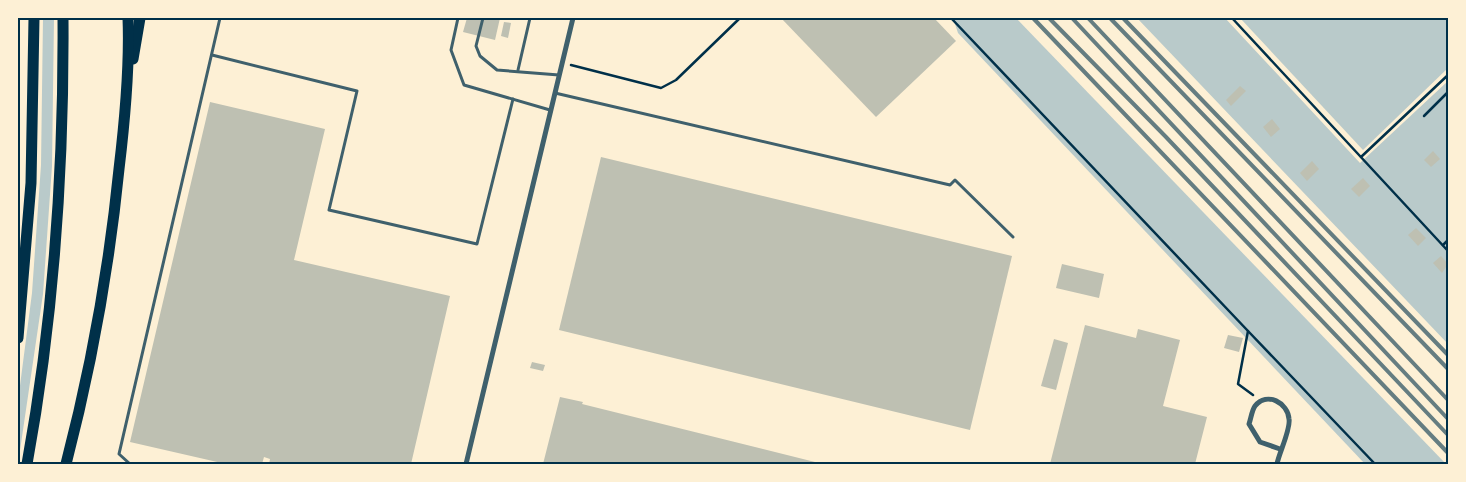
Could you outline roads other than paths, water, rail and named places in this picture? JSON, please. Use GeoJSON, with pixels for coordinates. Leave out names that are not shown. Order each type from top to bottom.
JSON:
{"type":"FeatureCollection","features":[{"type":"Feature","properties":{"kind":"highway"},"geometry":{"type":"LineString","coordinates":[[18,338],[31,183],[34,18]]}},
{"type":"Feature","properties":{"kind":"highway"},"geometry":{"type":"LineString","coordinates":[[27,464],[47,332],[59,200],[63,18]]}},
{"type":"Feature","properties":{"kind":"highway"},"geometry":{"type":"LineString","coordinates":[[66,464],[106,280],[114,224],[125,100],[128,18]]}},
{"type":"Feature","properties":{"kind":"highway"},"geometry":{"type":"LineString","coordinates":[[125,100],[140,18]]}},
{"type":"Feature","properties":{"kind":"street"},"geometry":{"type":"LineString","coordinates":[[466,464],[573,18]]}},
{"type":"Feature","properties":{"kind":"street"},"geometry":{"type":"LineString","coordinates":[[1276,464],[1290,421],[1287,410],[1280,402],[1271,399],[1260,400],[1254,407],[1249,424],[1260,442],[1280,449]]}},
{"type":"Feature","properties":{"kind":"lane"},"geometry":{"type":"LineString","coordinates":[[130,464],[119,454],[212,56],[216,27],[220,18]]}},
{"type":"Feature","properties":{"kind":"lane"},"geometry":{"type":"LineString","coordinates":[[458,18],[451,50],[464,85],[551,110]]}},
{"type":"Feature","properties":{"kind":"lane"},"geometry":{"type":"LineString","coordinates":[[483,18],[476,46],[480,56],[497,70],[518,70],[560,75]]}},
{"type":"Feature","properties":{"kind":"lane"},"geometry":{"type":"LineString","coordinates":[[518,70],[530,18]]}},
{"type":"Feature","properties":{"kind":"lane"},"geometry":{"type":"LineString","coordinates":[[212,56],[357,91],[329,210],[477,244],[513,99]]}},
{"type":"Feature","properties":{"kind":"lane"},"geometry":{"type":"LineString","coordinates":[[555,93],[950,186],[955,180],[1013,237]]}},
{"type":"Feature","properties":{"kind":"railway"},"geometry":{"type":"LineString","coordinates":[[1033,18],[1448,453]]}},
{"type":"Feature","properties":{"kind":"railway"},"geometry":{"type":"LineString","coordinates":[[1049,18],[1166,137],[1448,435]]}},
{"type":"Feature","properties":{"kind":"railway"},"geometry":{"type":"LineString","coordinates":[[1072,18],[1448,419]]}},
{"type":"Feature","properties":{"kind":"railway"},"geometry":{"type":"LineString","coordinates":[[1088,18],[1448,400]]}},
{"type":"Feature","properties":{"kind":"railway"},"geometry":{"type":"LineString","coordinates":[[1110,18],[1448,369]]}},
{"type":"Feature","properties":{"kind":"railway"},"geometry":{"type":"LineString","coordinates":[[1123,18],[1448,355]]}}]}
